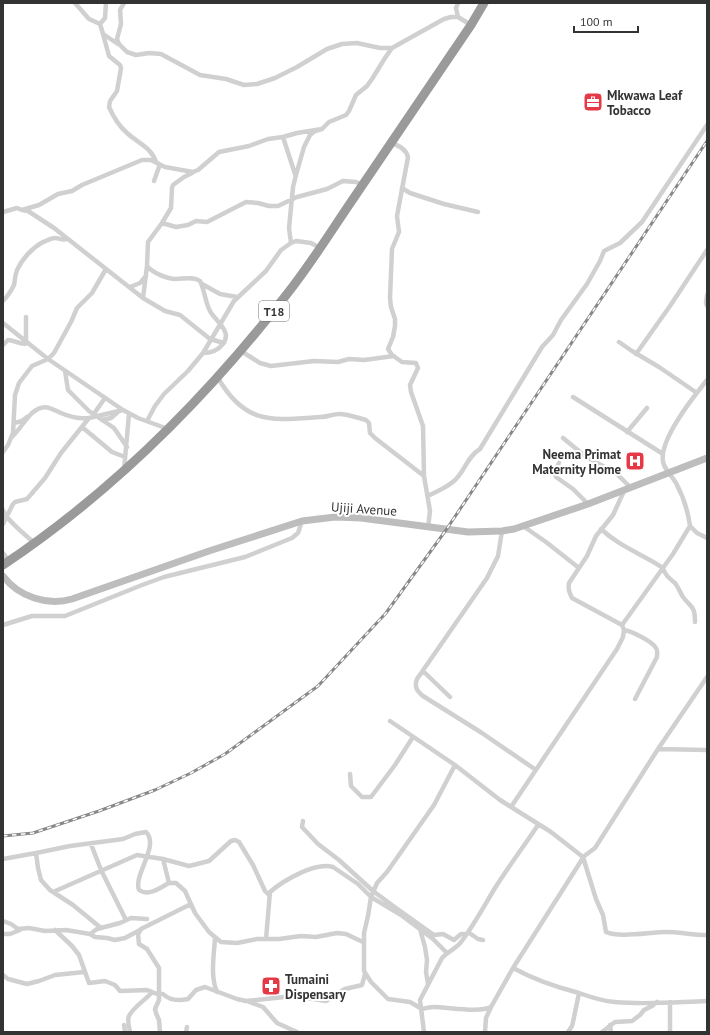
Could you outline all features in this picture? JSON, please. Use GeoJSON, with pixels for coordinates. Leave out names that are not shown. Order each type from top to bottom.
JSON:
{"type":"FeatureCollection","features":[{"type":"Feature","properties":{"kind":"highway","name":"T18"},"geometry":{"type":"LineString","coordinates":[[6,563],[82,506],[144,453],[218,378],[288,293],[320,248],[471,25],[484,3]]}},
{"type":"Feature","properties":{"kind":"main road","name":"Ujiji Avenue"},"geometry":{"type":"LineString","coordinates":[[3,576],[14,588],[33,598],[55,602],[64,601],[216,548],[302,521],[335,517],[398,522],[428,528],[468,532],[502,531],[524,526],[588,504],[707,458]]}},
{"type":"Feature","properties":{"kind":"street"},"geometry":{"type":"LineString","coordinates":[[75,3],[89,19],[100,24],[109,56],[120,65],[121,68],[116,95],[110,101],[109,107],[124,130],[146,146],[154,155],[156,162]]}},
{"type":"Feature","properties":{"kind":"street"},"geometry":{"type":"LineString","coordinates":[[100,24],[105,18],[106,3]]}},
{"type":"Feature","properties":{"kind":"street"},"geometry":{"type":"LineString","coordinates":[[118,44],[117,39],[121,24],[120,10],[124,3]]}},
{"type":"Feature","properties":{"kind":"street"},"geometry":{"type":"LineString","coordinates":[[458,3],[456,8],[458,17]]}},
{"type":"Feature","properties":{"kind":"street"},"geometry":{"type":"LineString","coordinates":[[291,242],[290,228],[292,200],[296,175],[307,140],[315,131],[322,129],[329,122],[346,115],[356,95],[372,80],[392,48],[444,19],[458,17],[471,25]]}},
{"type":"Feature","properties":{"kind":"street"},"geometry":{"type":"LineString","coordinates":[[103,34],[131,54],[160,54],[200,76],[226,79],[244,85],[257,84],[284,74],[327,48],[334,46],[357,43],[380,48],[392,48]]}},
{"type":"Feature","properties":{"kind":"street"},"geometry":{"type":"LineString","coordinates":[[428,496],[456,479],[472,455],[481,447],[540,350],[553,335],[561,320],[587,284],[604,251],[620,243],[642,222],[707,125]]}},
{"type":"Feature","properties":{"kind":"street"},"geometry":{"type":"LineString","coordinates":[[143,298],[148,242],[171,208],[173,185],[184,177],[198,170],[219,152],[249,146],[268,139],[283,138],[297,133],[322,129]]}},
{"type":"Feature","properties":{"kind":"street"},"geometry":{"type":"LineString","coordinates":[[283,138],[296,175]]}},
{"type":"Feature","properties":{"kind":"street"},"geometry":{"type":"LineString","coordinates":[[391,143],[406,151],[408,157],[406,176],[402,188],[397,216],[399,232],[392,249],[390,303],[395,319],[393,337],[388,349],[394,356],[404,363],[413,363],[418,366],[418,371],[410,385],[423,426],[424,476],[430,511],[428,528]]}},
{"type":"Feature","properties":{"kind":"street"},"geometry":{"type":"LineString","coordinates":[[22,210],[39,205],[58,194],[72,191],[82,185],[146,160],[185,172],[193,172]]}},
{"type":"Feature","properties":{"kind":"street"},"geometry":{"type":"LineString","coordinates":[[154,181],[159,167],[162,165]]}},
{"type":"Feature","properties":{"kind":"street"},"geometry":{"type":"LineString","coordinates":[[162,223],[176,227],[188,225],[196,220],[207,222],[246,202],[273,207],[285,204],[307,193],[327,189],[343,181],[356,182],[363,185]]}},
{"type":"Feature","properties":{"kind":"street"},"geometry":{"type":"LineString","coordinates":[[402,188],[410,193],[444,204],[478,212]]}},
{"type":"Feature","properties":{"kind":"street"},"geometry":{"type":"LineString","coordinates":[[3,212],[17,208],[28,211],[54,228],[143,298],[165,311],[180,315],[210,339],[224,343]]}},
{"type":"Feature","properties":{"kind":"street"},"geometry":{"type":"LineString","coordinates":[[3,301],[14,285],[20,264],[31,251],[37,246],[51,239],[67,239]]}},
{"type":"Feature","properties":{"kind":"street"},"geometry":{"type":"LineString","coordinates":[[147,421],[155,406],[164,394],[188,371],[203,353],[231,304],[266,271],[281,250],[291,242],[303,241],[320,248]]}},
{"type":"Feature","properties":{"kind":"street"},"geometry":{"type":"LineString","coordinates":[[636,354],[707,250]]}},
{"type":"Feature","properties":{"kind":"street"},"geometry":{"type":"LineString","coordinates":[[147,266],[153,272],[172,279],[198,279],[202,284],[220,294],[237,297]]}},
{"type":"Feature","properties":{"kind":"street"},"geometry":{"type":"LineString","coordinates":[[11,438],[14,423],[15,396],[19,383],[32,366],[48,359],[56,349],[77,308],[92,293],[106,269]]}},
{"type":"Feature","properties":{"kind":"street"},"geometry":{"type":"LineString","coordinates":[[130,287],[140,283],[146,275],[153,272]]}},
{"type":"Feature","properties":{"kind":"street"},"geometry":{"type":"LineString","coordinates":[[202,284],[210,312],[225,332],[226,339],[224,343],[214,352],[203,353]]}},
{"type":"Feature","properties":{"kind":"street"},"geometry":{"type":"LineString","coordinates":[[707,295],[707,306]]}},
{"type":"Feature","properties":{"kind":"street"},"geometry":{"type":"LineString","coordinates":[[26,317],[27,342]]}},
{"type":"Feature","properties":{"kind":"street"},"geometry":{"type":"LineString","coordinates":[[3,323],[48,359],[105,398],[121,411],[168,429]]}},
{"type":"Feature","properties":{"kind":"street"},"geometry":{"type":"LineString","coordinates":[[3,345],[8,340],[26,344],[27,342]]}},
{"type":"Feature","properties":{"kind":"street"},"geometry":{"type":"LineString","coordinates":[[619,342],[697,393]]}},
{"type":"Feature","properties":{"kind":"street"},"geometry":{"type":"LineString","coordinates":[[241,351],[260,364],[271,366],[314,361],[338,362],[349,359],[364,360],[394,356]]}},
{"type":"Feature","properties":{"kind":"street"},"geometry":{"type":"LineString","coordinates":[[65,371],[68,390],[93,416],[102,420],[118,433],[127,447]]}},
{"type":"Feature","properties":{"kind":"street"},"geometry":{"type":"LineString","coordinates":[[218,378],[226,390],[240,405],[246,410],[262,417],[278,420],[340,414],[366,420],[369,423],[370,433],[375,438],[424,476]]}},
{"type":"Feature","properties":{"kind":"street"},"geometry":{"type":"LineString","coordinates":[[707,380],[672,430],[664,446],[663,454],[663,463],[679,490],[687,509],[690,526],[697,533],[707,538]]}},
{"type":"Feature","properties":{"kind":"street"},"geometry":{"type":"LineString","coordinates":[[573,397],[663,454]]}},
{"type":"Feature","properties":{"kind":"street"},"geometry":{"type":"LineString","coordinates":[[3,524],[5,516],[13,504],[15,502],[27,500],[45,478],[57,458],[93,416],[105,398]]}},
{"type":"Feature","properties":{"kind":"street"},"geometry":{"type":"LineString","coordinates":[[14,423],[22,421],[33,412],[41,408],[50,407],[63,414],[79,418],[121,411]]}},
{"type":"Feature","properties":{"kind":"street"},"geometry":{"type":"LineString","coordinates":[[627,432],[647,408]]}},
{"type":"Feature","properties":{"kind":"street"},"geometry":{"type":"LineString","coordinates":[[102,420],[112,418],[121,411]]}},
{"type":"Feature","properties":{"kind":"street"},"geometry":{"type":"LineString","coordinates":[[3,452],[11,438],[33,412]]}},
{"type":"Feature","properties":{"kind":"street"},"geometry":{"type":"LineString","coordinates":[[124,470],[129,414]]}},
{"type":"Feature","properties":{"kind":"street"},"geometry":{"type":"LineString","coordinates":[[82,428],[112,452],[125,458]]}},
{"type":"Feature","properties":{"kind":"street"},"geometry":{"type":"LineString","coordinates":[[563,438],[585,456],[617,474],[627,489],[613,515],[601,529],[570,583],[569,593],[572,598],[656,647],[658,652],[657,657],[634,699]]}},
{"type":"Feature","properties":{"kind":"street"},"geometry":{"type":"LineString","coordinates":[[559,463],[554,472],[556,477],[573,489],[588,504]]}},
{"type":"Feature","properties":{"kind":"street"},"geometry":{"type":"LineString","coordinates":[[3,510],[5,516],[24,532],[34,543]]}},
{"type":"Feature","properties":{"kind":"street"},"geometry":{"type":"LineString","coordinates":[[3,625],[32,616],[65,616],[164,577],[245,557],[292,538],[298,533],[302,521]]}},
{"type":"Feature","properties":{"kind":"street"},"geometry":{"type":"LineString","coordinates":[[524,526],[579,568]]}},
{"type":"Feature","properties":{"kind":"street"},"geometry":{"type":"LineString","coordinates":[[511,807],[617,649],[623,637],[623,627],[664,568],[690,526]]}},
{"type":"Feature","properties":{"kind":"street"},"geometry":{"type":"LineString","coordinates":[[601,529],[617,542],[646,556],[664,568],[666,574],[676,584],[683,597],[692,607],[695,622]]}},
{"type":"Feature","properties":{"kind":"street"},"geometry":{"type":"LineString","coordinates":[[502,531],[498,556],[487,578],[422,671],[415,684],[418,692],[498,743],[536,770]]}},
{"type":"Feature","properties":{"kind":"street"},"geometry":{"type":"LineString","coordinates":[[3,553],[6,563]]}},
{"type":"Feature","properties":{"kind":"street"},"geometry":{"type":"LineString","coordinates":[[422,671],[450,697]]}},
{"type":"Feature","properties":{"kind":"street"},"geometry":{"type":"LineString","coordinates":[[485,1032],[486,1018],[513,968],[584,857],[595,848],[658,749],[707,677]]}},
{"type":"Feature","properties":{"kind":"street"},"geometry":{"type":"LineString","coordinates":[[390,721],[455,765],[474,781],[511,807],[551,832],[584,857],[596,899],[602,913],[606,932],[611,934],[668,932],[707,935]]}},
{"type":"Feature","properties":{"kind":"street"},"geometry":{"type":"LineString","coordinates":[[350,774],[351,786],[362,797],[370,797],[413,737]]}},
{"type":"Feature","properties":{"kind":"street"},"geometry":{"type":"LineString","coordinates":[[658,749],[707,750]]}},
{"type":"Feature","properties":{"kind":"street"},"geometry":{"type":"LineString","coordinates":[[455,765],[434,805],[387,872],[377,883],[373,891],[363,942],[363,965],[365,974],[380,993],[388,1000],[410,1002],[422,1009],[432,1006],[460,1009],[486,1009],[491,1007]]}},
{"type":"Feature","properties":{"kind":"street"},"geometry":{"type":"LineString","coordinates":[[303,821],[302,827],[318,844],[339,860],[373,891],[434,935],[443,934],[454,940],[460,935],[467,933],[483,940]]}},
{"type":"Feature","properties":{"kind":"street"},"geometry":{"type":"LineString","coordinates":[[424,1032],[420,1000],[442,958],[447,953],[459,946],[475,923],[495,888],[538,824]]}},
{"type":"Feature","properties":{"kind":"street"},"geometry":{"type":"LineString","coordinates":[[3,859],[36,854],[70,846],[123,839],[135,834],[146,832],[149,843],[148,856],[138,884],[139,890],[149,892],[172,882],[179,885],[185,891],[195,913],[209,932],[222,942],[232,943],[266,939],[279,940],[301,936],[316,937],[337,933],[346,934],[363,942]]}},
{"type":"Feature","properties":{"kind":"street"},"geometry":{"type":"LineString","coordinates":[[53,892],[137,855],[163,859],[185,866],[197,865],[212,860],[231,841],[236,840],[239,842],[253,865],[265,891],[269,895]]}},
{"type":"Feature","properties":{"kind":"street"},"geometry":{"type":"LineString","coordinates":[[91,844],[101,870],[126,920]]}},
{"type":"Feature","properties":{"kind":"street"},"geometry":{"type":"LineString","coordinates":[[36,854],[40,878],[53,892],[74,905],[101,928]]}},
{"type":"Feature","properties":{"kind":"street"},"geometry":{"type":"LineString","coordinates":[[163,859],[169,883]]}},
{"type":"Feature","properties":{"kind":"street"},"geometry":{"type":"LineString","coordinates":[[266,939],[270,892],[284,881],[312,868],[329,866],[333,867],[358,884],[371,897],[401,915],[420,929],[447,953]]}},
{"type":"Feature","properties":{"kind":"street"},"geometry":{"type":"LineString","coordinates":[[3,934],[10,934],[30,928],[45,931],[66,930],[115,940],[125,938],[191,904]]}},
{"type":"Feature","properties":{"kind":"street"},"geometry":{"type":"LineString","coordinates":[[90,934],[101,928],[133,918],[147,919]]}},
{"type":"Feature","properties":{"kind":"street"},"geometry":{"type":"LineString","coordinates":[[4,923],[20,930]]}},
{"type":"Feature","properties":{"kind":"street"},"geometry":{"type":"LineString","coordinates":[[420,929],[427,960],[426,972],[428,984]]}},
{"type":"Feature","properties":{"kind":"street"},"geometry":{"type":"LineString","coordinates":[[55,930],[75,950],[81,959],[84,972],[89,983],[105,981],[115,985],[120,991],[140,989],[147,990],[164,995],[168,999],[178,1000],[188,999],[196,990],[205,987],[262,1007],[278,1023],[297,1032]]}},
{"type":"Feature","properties":{"kind":"street"},"geometry":{"type":"LineString","coordinates":[[140,930],[137,936],[139,944],[147,949],[159,968],[159,994],[158,1003],[155,1009],[159,1020],[160,1032]]}},
{"type":"Feature","properties":{"kind":"street"},"geometry":{"type":"LineString","coordinates":[[215,938],[214,983],[217,992]]}},
{"type":"Feature","properties":{"kind":"street"},"geometry":{"type":"LineString","coordinates":[[513,968],[533,978],[579,993],[614,1002],[707,1001]]}},
{"type":"Feature","properties":{"kind":"street"},"geometry":{"type":"LineString","coordinates":[[3,975],[8,979],[27,984],[39,982],[55,975],[84,972]]}},
{"type":"Feature","properties":{"kind":"street"},"geometry":{"type":"LineString","coordinates":[[246,1001],[294,996],[326,1002],[345,989],[362,985],[365,974]]}},
{"type":"Feature","properties":{"kind":"street"},"geometry":{"type":"LineString","coordinates":[[130,1032],[129,1016],[152,992]]}},
{"type":"Feature","properties":{"kind":"street"},"geometry":{"type":"LineString","coordinates":[[568,1032],[572,1026],[579,993]]}},
{"type":"Feature","properties":{"kind":"street"},"geometry":{"type":"LineString","coordinates":[[602,1032],[615,1022],[632,1021],[656,1002]]}},
{"type":"Feature","properties":{"kind":"street"},"geometry":{"type":"LineString","coordinates":[[670,1002],[670,1032]]}},
{"type":"Feature","properties":{"kind":"street"},"geometry":{"type":"LineString","coordinates":[[124,1025],[125,1032]]}},
{"type":"Feature","properties":{"kind":"street"},"geometry":{"type":"LineString","coordinates":[[610,1025],[611,1032]]}},
{"type":"Feature","properties":{"kind":"railway"},"geometry":{"type":"LineString","coordinates":[[3,836],[33,833],[99,811],[155,790],[191,773],[225,754],[318,686],[386,613],[446,530],[707,141]]}},
{"type":"Feature","properties":{"kind":"place","name":"Mkwawa Leaf Tobacco"},"geometry":{"type":"Point","coordinates":[593,102]}},
{"type":"Feature","properties":{"kind":"place","name":"Neema Primat Maternity Home"},"geometry":{"type":"Point","coordinates":[635,461]}},
{"type":"Feature","properties":{"kind":"place","name":"Tumaini Dispensary"},"geometry":{"type":"Point","coordinates":[271,986]}}]}
